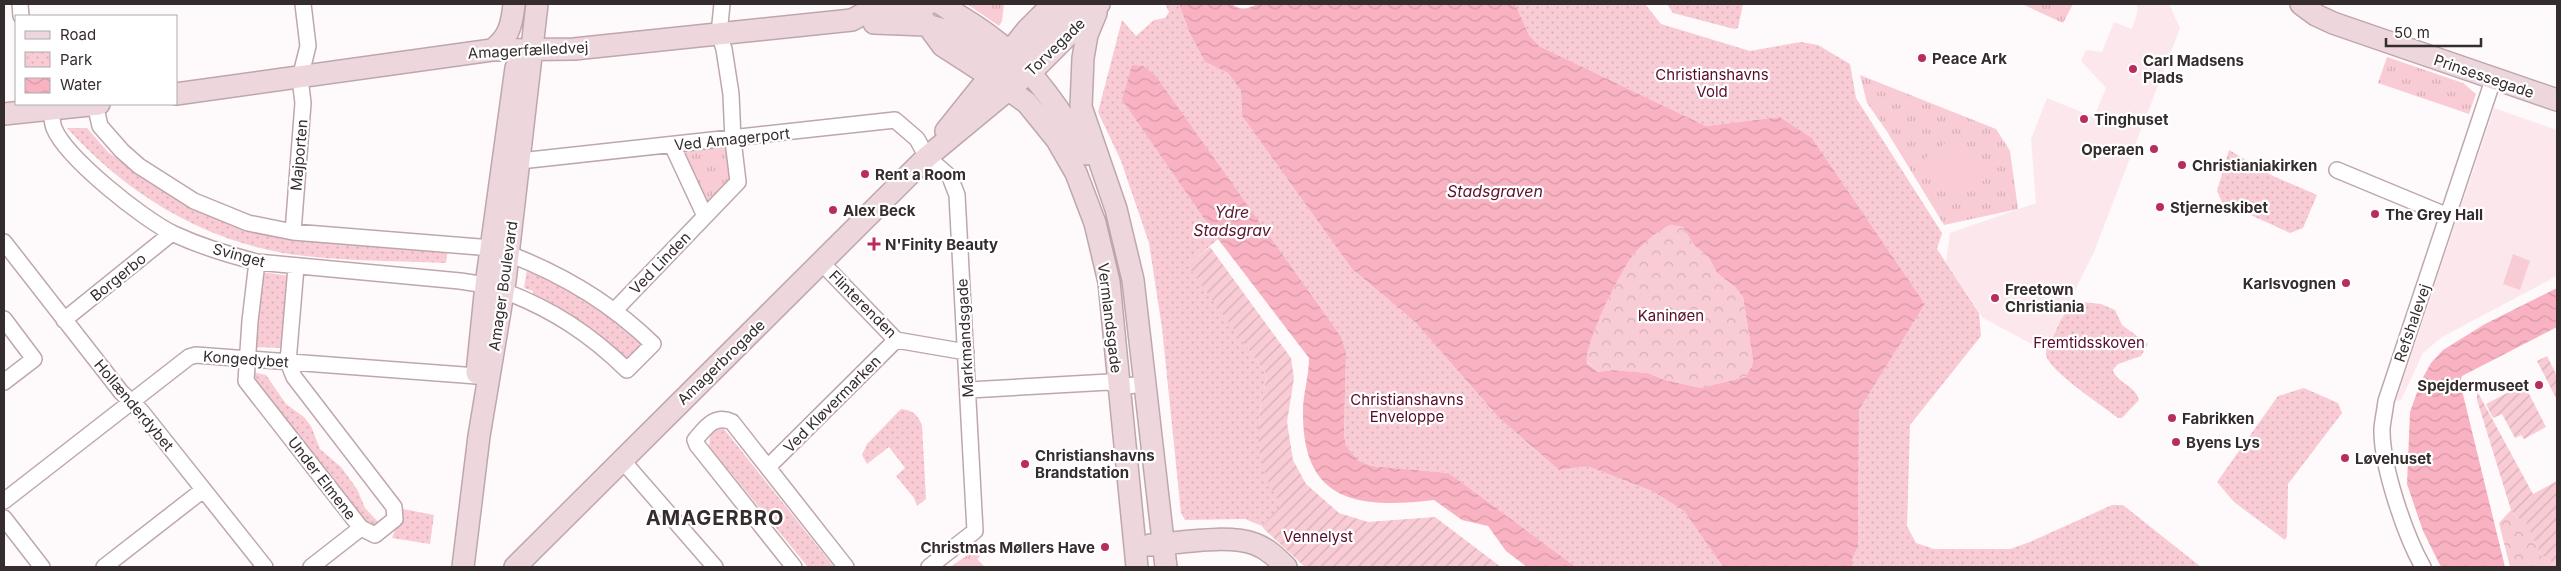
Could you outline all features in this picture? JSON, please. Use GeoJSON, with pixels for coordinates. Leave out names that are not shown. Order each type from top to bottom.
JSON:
{"type":"FeatureCollection","features":[{"type":"Feature","properties":{"kind":"street"},"geometry":{"type":"LineString","coordinates":[[300,78],[308,46],[303,4]]}},
{"type":"Feature","properties":{"kind":"street"},"geometry":{"type":"LineString","coordinates":[[492,50],[502,42],[510,31],[514,4]]}},
{"type":"Feature","properties":{"kind":"street","name":"Amager Boulevard"},"geometry":{"type":"LineString","coordinates":[[500,251],[520,162],[525,4]]}},
{"type":"Feature","properties":{"kind":"street","name":"Amager Boulevard"},"geometry":{"type":"LineString","coordinates":[[463,567],[525,49],[537,4]]}},
{"type":"Feature","properties":{"kind":"street"},"geometry":{"type":"LineString","coordinates":[[719,34],[722,4]]}},
{"type":"Feature","properties":{"kind":"street"},"geometry":{"type":"LineString","coordinates":[[941,4],[993,38],[1015,73]]}},
{"type":"Feature","properties":{"kind":"street","name":"Torvegade"},"geometry":{"type":"LineString","coordinates":[[1015,73],[1027,30],[1053,4]]}},
{"type":"Feature","properties":{"kind":"street"},"geometry":{"type":"LineString","coordinates":[[1015,73],[1076,4]]}},
{"type":"Feature","properties":{"kind":"street","name":"Torvegade"},"geometry":{"type":"LineString","coordinates":[[1015,73],[1099,4]]}},
{"type":"Feature","properties":{"kind":"street","name":"Vermlandsgade"},"geometry":{"type":"LineString","coordinates":[[1099,4],[1087,36],[1080,80],[1080,101],[1086,125],[1116,209],[1133,280],[1166,567]]}},
{"type":"Feature","properties":{"kind":"street","name":"Prinsessegade"},"geometry":{"type":"LineString","coordinates":[[2301,4],[2316,15],[2333,23],[2493,80],[2557,100]]}},
{"type":"Feature","properties":{"kind":"street"},"geometry":{"type":"LineString","coordinates":[[918,5],[926,25],[943,46],[1015,73]]}},
{"type":"Feature","properties":{"kind":"street","name":"Amagerfælledvej"},"geometry":{"type":"LineString","coordinates":[[178,94],[492,50],[574,49],[852,20],[863,14],[918,5]]}},
{"type":"Feature","properties":{"kind":"street","name":"Amagerfælledvej"},"geometry":{"type":"LineString","coordinates":[[852,20],[865,24],[900,23],[926,25]]}},
{"type":"Feature","properties":{"kind":"street","name":"Ved Linden"},"geometry":{"type":"LineString","coordinates":[[615,310],[738,182],[732,140],[734,116],[724,49],[719,34]]}},
{"type":"Feature","properties":{"kind":"street","name":"Amagerbrogade"},"geometry":{"type":"LineString","coordinates":[[515,567],[927,157],[974,94],[1015,73]]}},
{"type":"Feature","properties":{"kind":"street","name":"Vermlandsgade"},"geometry":{"type":"LineString","coordinates":[[1015,73],[1065,118],[1116,209]]}},
{"type":"Feature","properties":{"kind":"street","name":"Vermlandsgade"},"geometry":{"type":"LineString","coordinates":[[1015,73],[1027,103],[1057,140],[1076,173],[1094,223],[1108,282],[1137,567]]}},
{"type":"Feature","properties":{"kind":"street","name":"Majporten"},"geometry":{"type":"LineString","coordinates":[[293,232],[303,103],[300,78]]}},
{"type":"Feature","properties":{"kind":"street","name":"Refshalevej"},"geometry":{"type":"LineString","coordinates":[[2423,567],[2413,548],[2398,509],[2382,428],[2386,401],[2493,80]]}},
{"type":"Feature","properties":{"kind":"street"},"geometry":{"type":"LineString","coordinates":[[4,114],[38,108],[80,105]]}},
{"type":"Feature","properties":{"kind":"street","name":"Svinget"},"geometry":{"type":"LineString","coordinates":[[38,108],[58,136],[89,171],[123,201],[172,233],[225,254],[257,262],[296,267],[460,281],[495,288],[532,302],[566,320],[606,349],[626,370],[654,344],[615,310],[564,277],[500,251],[293,232],[248,223],[194,202],[167,186],[122,151],[100,126],[94,105]]}},
{"type":"Feature","properties":{"kind":"street","name":"Ved Amagerport"},"geometry":{"type":"LineString","coordinates":[[520,162],[732,140],[895,120],[916,139],[927,157]]}},
{"type":"Feature","properties":{"kind":"street"},"geometry":{"type":"LineString","coordinates":[[672,145],[705,216]]}},
{"type":"Feature","properties":{"kind":"street","name":"Markmandsgade"},"geometry":{"type":"LineString","coordinates":[[927,157],[946,173],[955,186],[969,390],[976,531],[929,567]]}},
{"type":"Feature","properties":{"kind":"street"},"geometry":{"type":"LineString","coordinates":[[2337,170],[2448,216]]}},
{"type":"Feature","properties":{"kind":"street","name":"Borgerbo"},"geometry":{"type":"LineString","coordinates":[[64,320],[172,233]]}},
{"type":"Feature","properties":{"kind":"street","name":"Hollænderdybet"},"geometry":{"type":"LineString","coordinates":[[4,242],[121,392],[131,401],[264,567]]}},
{"type":"Feature","properties":{"kind":"street","name":"Under Elmene"},"geometry":{"type":"LineString","coordinates":[[257,262],[246,381],[361,528],[375,535],[395,519],[394,507],[294,377],[288,362]]}},
{"type":"Feature","properties":{"kind":"street","name":"Flinterenden"},"geometry":{"type":"LineString","coordinates":[[821,262],[896,340],[966,352]]}},
{"type":"Feature","properties":{"kind":"street"},"geometry":{"type":"LineString","coordinates":[[288,362],[296,267]]}},
{"type":"Feature","properties":{"kind":"street","name":"Amager Boulevard"},"geometry":{"type":"LineString","coordinates":[[453,567],[477,376],[495,288]]}},
{"type":"Feature","properties":{"kind":"street"},"geometry":{"type":"LineString","coordinates":[[4,319],[34,359],[4,382]]}},
{"type":"Feature","properties":{"kind":"street","name":"Ved Kløvermarken"},"geometry":{"type":"LineString","coordinates":[[768,467],[896,340]]}},
{"type":"Feature","properties":{"kind":"street","name":"Kongedybet"},"geometry":{"type":"LineString","coordinates":[[4,501],[131,401],[189,357],[196,355],[477,376]]}},
{"type":"Feature","properties":{"kind":"street","name":"Vermlandsgade"},"geometry":{"type":"LineString","coordinates":[[969,390],[1110,382],[1118,387],[1144,384]]}},
{"type":"Feature","properties":{"kind":"street"},"geometry":{"type":"LineString","coordinates":[[794,567],[697,445],[695,440],[716,419],[723,417],[732,422],[846,567]]}},
{"type":"Feature","properties":{"kind":"street"},"geometry":{"type":"LineString","coordinates":[[622,460],[715,567]]}},
{"type":"Feature","properties":{"kind":"street"},"geometry":{"type":"LineString","coordinates":[[104,567],[203,490]]}},
{"type":"Feature","properties":{"kind":"street"},"geometry":{"type":"LineString","coordinates":[[4,518],[42,567]]}},
{"type":"Feature","properties":{"kind":"street"},"geometry":{"type":"LineString","coordinates":[[311,567],[361,528]]}},
{"type":"Feature","properties":{"kind":"street"},"geometry":{"type":"LineString","coordinates":[[1135,546],[1225,540],[1253,543],[1271,553],[1286,567]]}},
{"type":"Feature","properties":{"kind":"shaded area"},"geometry":{"type":"Polygon","coordinates":[[[2136,4],[2169,4],[2180,28],[2094,252],[2045,351],[1983,318],[1946,262],[1950,233],[2036,203],[2031,139],[2047,98],[2094,117],[2106,88],[2081,61],[2086,50],[2102,52],[2114,22],[2132,29],[2138,10],[2136,4]]]}},
{"type":"Feature","properties":{"kind":"shaded area"},"geometry":{"type":"Polygon","coordinates":[[[2494,108],[2557,130],[2557,276],[2442,337],[2423,353],[2401,400],[2396,401],[2494,108]]]}},
{"type":"Feature","properties":{"kind":"green space"},"geometry":{"type":"Polygon","coordinates":[[[967,4],[1004,4],[1002,21],[999,26],[967,4]]]}},
{"type":"Feature","properties":{"kind":"green space","name":"Christianshavns Enveloppe"},"geometry":{"type":"Polygon","coordinates":[[[1165,4],[1179,4],[1190,34],[1205,62],[1228,73],[1241,91],[1242,116],[1352,269],[1415,322],[1499,418],[1559,470],[1587,466],[1652,491],[1684,511],[1723,567],[1576,567],[1449,473],[1372,466],[1359,461],[1346,446],[1344,434],[1346,353],[1122,100],[1218,239],[1188,265],[1267,375],[1260,413],[1260,442],[1266,471],[1282,506],[1262,526],[1245,519],[1185,520],[1181,513],[1162,328],[1149,243],[1121,161],[1098,112],[1122,20],[1136,36],[1154,20],[1165,18],[1169,12],[1165,4]]]}},
{"type":"Feature","properties":{"kind":"green space","name":"Christianshavns Vold"},"geometry":{"type":"Polygon","coordinates":[[[1515,4],[1645,4],[1661,24],[1750,51],[1801,42],[1818,45],[1850,64],[1856,98],[1942,233],[1937,249],[1979,313],[1981,336],[1910,425],[1907,526],[1916,543],[1934,549],[2010,549],[2112,505],[2123,505],[2201,567],[1852,567],[1852,559],[1858,547],[1859,410],[1925,304],[1812,138],[1780,117],[1706,126],[1539,46],[1529,35],[1515,4]]]}},
{"type":"Feature","properties":{"kind":"green space"},"geometry":{"type":"Polygon","coordinates":[[[1667,4],[1743,4],[1738,28],[1734,29],[1673,13],[1667,4]]]}},
{"type":"Feature","properties":{"kind":"green space"},"geometry":{"type":"Polygon","coordinates":[[[2022,4],[2073,4],[2063,23],[2022,4]]]}},
{"type":"Feature","properties":{"kind":"green space"},"geometry":{"type":"Polygon","coordinates":[[[2387,57],[2463,83],[2476,94],[2469,114],[2378,83],[2387,57]]]}},
{"type":"Feature","properties":{"kind":"green space"},"geometry":{"type":"Polygon","coordinates":[[[1860,75],[1996,129],[2010,151],[2018,209],[1944,225],[1886,130],[1867,103],[1860,75]]]}},
{"type":"Feature","properties":{"kind":"green space"},"geometry":{"type":"Polygon","coordinates":[[[67,128],[87,128],[108,152],[177,200],[243,228],[298,241],[448,248],[446,263],[305,256],[237,241],[205,229],[174,214],[145,196],[117,176],[67,128]]]}},
{"type":"Feature","properties":{"kind":"green space"},"geometry":{"type":"Polygon","coordinates":[[[1948,141],[1966,147],[1987,178],[1953,202],[1924,159],[1948,141]]]}},
{"type":"Feature","properties":{"kind":"green space"},"geometry":{"type":"Polygon","coordinates":[[[724,147],[726,149],[730,179],[720,192],[706,203],[684,152],[724,147]]]}},
{"type":"Feature","properties":{"kind":"green space"},"geometry":{"type":"Polygon","coordinates":[[[2229,150],[2273,176],[2317,195],[2303,228],[2290,233],[2222,202],[2217,191],[2229,150]]]}},
{"type":"Feature","properties":{"kind":"green space","name":"Kaninøen"},"geometry":{"type":"Polygon","coordinates":[[[1670,225],[1683,227],[1693,244],[1709,258],[1717,273],[1735,287],[1743,297],[1753,360],[1752,366],[1745,377],[1701,388],[1665,380],[1648,373],[1612,370],[1598,372],[1587,362],[1591,339],[1597,323],[1628,262],[1647,241],[1670,225]]]}},
{"type":"Feature","properties":{"kind":"green space","name":"Vennelyst"},"geometry":{"type":"Polygon","coordinates":[[[1210,247],[1291,358],[1294,378],[1287,422],[1293,460],[1306,484],[1339,513],[1368,522],[1435,517],[1501,567],[1305,567],[1264,529],[1262,526],[1281,506],[1265,475],[1259,446],[1260,412],[1267,375],[1187,265],[1210,247]]]}},
{"type":"Feature","properties":{"kind":"green space"},"geometry":{"type":"Polygon","coordinates":[[[2513,254],[2530,261],[2520,290],[2503,284],[2513,254]]]}},
{"type":"Feature","properties":{"kind":"green space"},"geometry":{"type":"Polygon","coordinates":[[[527,269],[574,292],[602,310],[642,342],[642,347],[630,359],[625,361],[533,299],[533,291],[524,288],[527,269]]]}},
{"type":"Feature","properties":{"kind":"green space"},"geometry":{"type":"Polygon","coordinates":[[[261,272],[291,276],[282,348],[254,347],[261,272]]]}},
{"type":"Feature","properties":{"kind":"green space","name":"Fremtidsskoven"},"geometry":{"type":"Polygon","coordinates":[[[2083,302],[2101,304],[2115,310],[2122,325],[2148,344],[2141,356],[2118,364],[2113,370],[2118,378],[2134,391],[2139,400],[2122,418],[2118,418],[2066,379],[2049,362],[2046,355],[2048,346],[2064,315],[2069,309],[2083,302]]]}},
{"type":"Feature","properties":{"kind":"green space"},"geometry":{"type":"Polygon","coordinates":[[[2547,356],[2557,376],[2557,400],[2537,361],[2547,356]]]}},
{"type":"Feature","properties":{"kind":"green space"},"geometry":{"type":"Polygon","coordinates":[[[251,372],[266,375],[286,404],[304,417],[311,426],[320,449],[341,467],[357,489],[365,508],[380,524],[366,527],[250,378],[251,372]]]}},
{"type":"Feature","properties":{"kind":"green space"},"geometry":{"type":"Polygon","coordinates":[[[2524,384],[2546,427],[2524,439],[2521,435],[2515,438],[2502,414],[2493,418],[2486,404],[2524,384]]]}},
{"type":"Feature","properties":{"kind":"green space"},"geometry":{"type":"Polygon","coordinates":[[[2304,388],[2338,403],[2342,413],[2288,484],[2287,536],[2285,540],[2234,502],[2217,482],[2278,396],[2304,388]]]}},
{"type":"Feature","properties":{"kind":"green space"},"geometry":{"type":"Polygon","coordinates":[[[2477,391],[2533,494],[2557,481],[2557,565],[2541,555],[2526,522],[2516,517],[2511,510],[2477,400],[2477,391]]]}},
{"type":"Feature","properties":{"kind":"green space"},"geometry":{"type":"Polygon","coordinates":[[[901,409],[915,414],[922,425],[926,499],[917,506],[914,498],[896,476],[905,468],[889,447],[867,464],[862,455],[867,444],[901,409]]]}},
{"type":"Feature","properties":{"kind":"green space"},"geometry":{"type":"Polygon","coordinates":[[[721,426],[834,567],[808,567],[716,455],[713,455],[709,448],[710,434],[721,426]]]}},
{"type":"Feature","properties":{"kind":"green space"},"geometry":{"type":"Polygon","coordinates":[[[403,509],[434,515],[430,544],[392,538],[403,509]]]}},
{"type":"Feature","properties":{"kind":"green space"},"geometry":{"type":"Polygon","coordinates":[[[2511,510],[2516,517],[2526,521],[2541,555],[2557,565],[2557,567],[2510,567],[2499,523],[2511,510]]]}},
{"type":"Feature","properties":{"kind":"green space"},"geometry":{"type":"Polygon","coordinates":[[[975,550],[980,556],[977,559],[985,567],[950,567],[975,550]]]}},
{"type":"Feature","properties":{"kind":"water","name":"Stadsgraven"},"geometry":{"type":"Polygon","coordinates":[[[1179,4],[1232,4],[1238,8],[1244,8],[1258,4],[1515,4],[1529,35],[1539,46],[1706,126],[1780,117],[1812,138],[1925,304],[1859,410],[1858,547],[1852,559],[1852,567],[1723,567],[1684,511],[1652,491],[1587,466],[1559,470],[1499,418],[1415,322],[1352,269],[1242,116],[1241,91],[1228,73],[1205,62],[1190,34],[1179,4]],[[1670,225],[1655,234],[1628,262],[1591,340],[1587,363],[1598,372],[1612,370],[1648,373],[1665,380],[1701,388],[1745,377],[1752,366],[1753,360],[1743,297],[1735,287],[1717,273],[1709,258],[1693,244],[1683,227],[1670,225]]]}},
{"type":"Feature","properties":{"kind":"water","name":"Ydre Stadsgrav"},"geometry":{"type":"Polygon","coordinates":[[[1132,65],[1143,66],[1155,75],[1341,337],[1346,353],[1344,434],[1346,446],[1359,461],[1372,466],[1449,473],[1576,567],[1527,567],[1506,551],[1488,526],[1462,520],[1434,500],[1381,503],[1358,500],[1339,493],[1324,482],[1312,465],[1305,441],[1303,405],[1309,358],[1218,239],[1122,100],[1132,65]]]}},
{"type":"Feature","properties":{"kind":"water"},"geometry":{"type":"Polygon","coordinates":[[[2557,288],[2557,327],[2462,376],[2460,382],[2505,567],[2441,567],[2423,531],[2407,484],[2410,412],[2421,381],[2431,363],[2443,350],[2485,324],[2557,288]]]}},
{"type":"Feature","properties":{"kind":"place","name":"Peace Ark"},"geometry":{"type":"Point","coordinates":[1922,58]}},
{"type":"Feature","properties":{"kind":"place","name":"Carl Madsens Plads"},"geometry":{"type":"Point","coordinates":[2133,69]}},
{"type":"Feature","properties":{"kind":"place","name":"Tinghuset"},"geometry":{"type":"Point","coordinates":[2084,119]}},
{"type":"Feature","properties":{"kind":"place","name":"Operaen"},"geometry":{"type":"Point","coordinates":[2154,149]}},
{"type":"Feature","properties":{"kind":"place","name":"Christianiakirken"},"geometry":{"type":"Point","coordinates":[2182,165]}},
{"type":"Feature","properties":{"kind":"place","name":"Rent a Room"},"geometry":{"type":"Point","coordinates":[865,174]}},
{"type":"Feature","properties":{"kind":"place","name":"Stjerneskibet"},"geometry":{"type":"Point","coordinates":[2160,207]}},
{"type":"Feature","properties":{"kind":"place","name":"Alex Beck"},"geometry":{"type":"Point","coordinates":[833,210]}},
{"type":"Feature","properties":{"kind":"place","name":"The Grey Hall"},"geometry":{"type":"Point","coordinates":[2375,214]}},
{"type":"Feature","properties":{"kind":"place","name":"N'Finity Beauty"},"geometry":{"type":"Point","coordinates":[874,244]}},
{"type":"Feature","properties":{"kind":"place","name":"Karlsvognen"},"geometry":{"type":"Point","coordinates":[2346,283]}},
{"type":"Feature","properties":{"kind":"place","name":"Freetown Christiania"},"geometry":{"type":"Point","coordinates":[1995,298]}},
{"type":"Feature","properties":{"kind":"place","name":"Spejdermuseet"},"geometry":{"type":"Point","coordinates":[2539,385]}},
{"type":"Feature","properties":{"kind":"place","name":"Fabrikken"},"geometry":{"type":"Point","coordinates":[2172,418]}},
{"type":"Feature","properties":{"kind":"place","name":"Byens Lys"},"geometry":{"type":"Point","coordinates":[2176,442]}},
{"type":"Feature","properties":{"kind":"place","name":"Løvehuset"},"geometry":{"type":"Point","coordinates":[2345,458]}},
{"type":"Feature","properties":{"kind":"place","name":"Christianshavns Brandstation"},"geometry":{"type":"Point","coordinates":[1025,464]}},
{"type":"Feature","properties":{"kind":"place","name":"Christmas Møllers Have"},"geometry":{"type":"Point","coordinates":[1105,547]}},
{"type":"Feature","properties":{"kind":"district","name":"AMAGERBRO"},"geometry":{"type":"Point","coordinates":[715,518]}}]}
